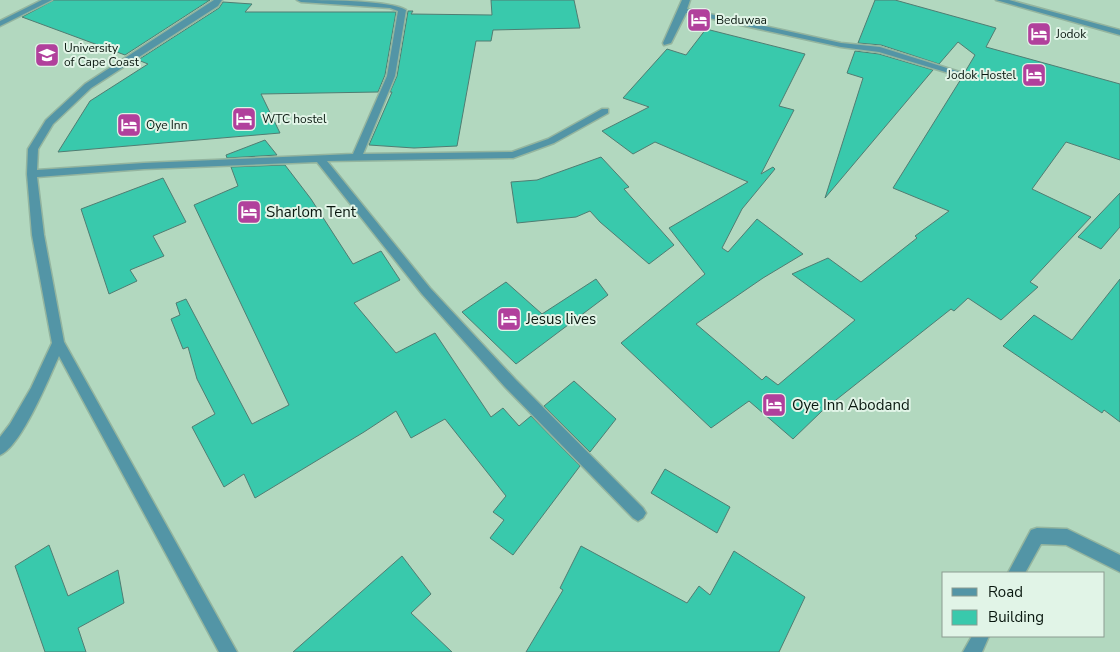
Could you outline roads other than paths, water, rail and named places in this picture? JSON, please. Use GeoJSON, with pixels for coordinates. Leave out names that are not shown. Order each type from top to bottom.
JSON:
{"type":"FeatureCollection","features":[{"type":"Feature","properties":{"kind":"street"},"geometry":{"type":"LineString","coordinates":[[0,24],[48,0]]}},
{"type":"Feature","properties":{"kind":"street"},"geometry":{"type":"LineString","coordinates":[[218,0],[88,86],[49,122],[33,149],[32,174],[38,235],[58,343],[228,652]]}},
{"type":"Feature","properties":{"kind":"street"},"geometry":{"type":"LineString","coordinates":[[301,0],[391,6],[402,10],[391,76],[357,157]]}},
{"type":"Feature","properties":{"kind":"street"},"geometry":{"type":"LineString","coordinates":[[666,42],[683,10],[686,0]]}},
{"type":"Feature","properties":{"kind":"street"},"geometry":{"type":"LineString","coordinates":[[1000,0],[1120,32]]}},
{"type":"Feature","properties":{"kind":"street"},"geometry":{"type":"LineString","coordinates":[[683,10],[841,45],[880,50],[962,74]]}},
{"type":"Feature","properties":{"kind":"street"},"geometry":{"type":"LineString","coordinates":[[32,174],[144,166],[357,157],[513,155],[551,141],[605,111]]}},
{"type":"Feature","properties":{"kind":"street"},"geometry":{"type":"LineString","coordinates":[[320,159],[426,291],[510,383],[638,513]]}},
{"type":"Feature","properties":{"kind":"street"},"geometry":{"type":"LineString","coordinates":[[0,448],[15,429],[32,399],[58,343]]}},
{"type":"Feature","properties":{"kind":"street"},"geometry":{"type":"LineString","coordinates":[[1017,572],[1037,536],[1067,538],[1120,564]]}},
{"type":"Feature","properties":{"kind":"street"},"geometry":{"type":"LineString","coordinates":[[972,652],[980,637]]}},
{"type":"Feature","properties":{"kind":"place","name":"Beduwaa"},"geometry":{"type":"Point","coordinates":[699,20]}},
{"type":"Feature","properties":{"kind":"place","name":"Jodok"},"geometry":{"type":"Point","coordinates":[1039,34]}},
{"type":"Feature","properties":{"kind":"place","name":"University of Cape Coast"},"geometry":{"type":"Point","coordinates":[47,55]}},
{"type":"Feature","properties":{"kind":"place","name":"Jodok Hostel"},"geometry":{"type":"Point","coordinates":[1034,75]}},
{"type":"Feature","properties":{"kind":"place","name":"WTC hostel"},"geometry":{"type":"Point","coordinates":[244,119]}},
{"type":"Feature","properties":{"kind":"place","name":"Oye Inn"},"geometry":{"type":"Point","coordinates":[129,125]}},
{"type":"Feature","properties":{"kind":"place","name":"Sharlom Tent"},"geometry":{"type":"Point","coordinates":[249,212]}},
{"type":"Feature","properties":{"kind":"place","name":"Jesus lives"},"geometry":{"type":"Point","coordinates":[509,319]}},
{"type":"Feature","properties":{"kind":"place","name":"Oye Inn Abodand"},"geometry":{"type":"Point","coordinates":[774,405]}}]}
